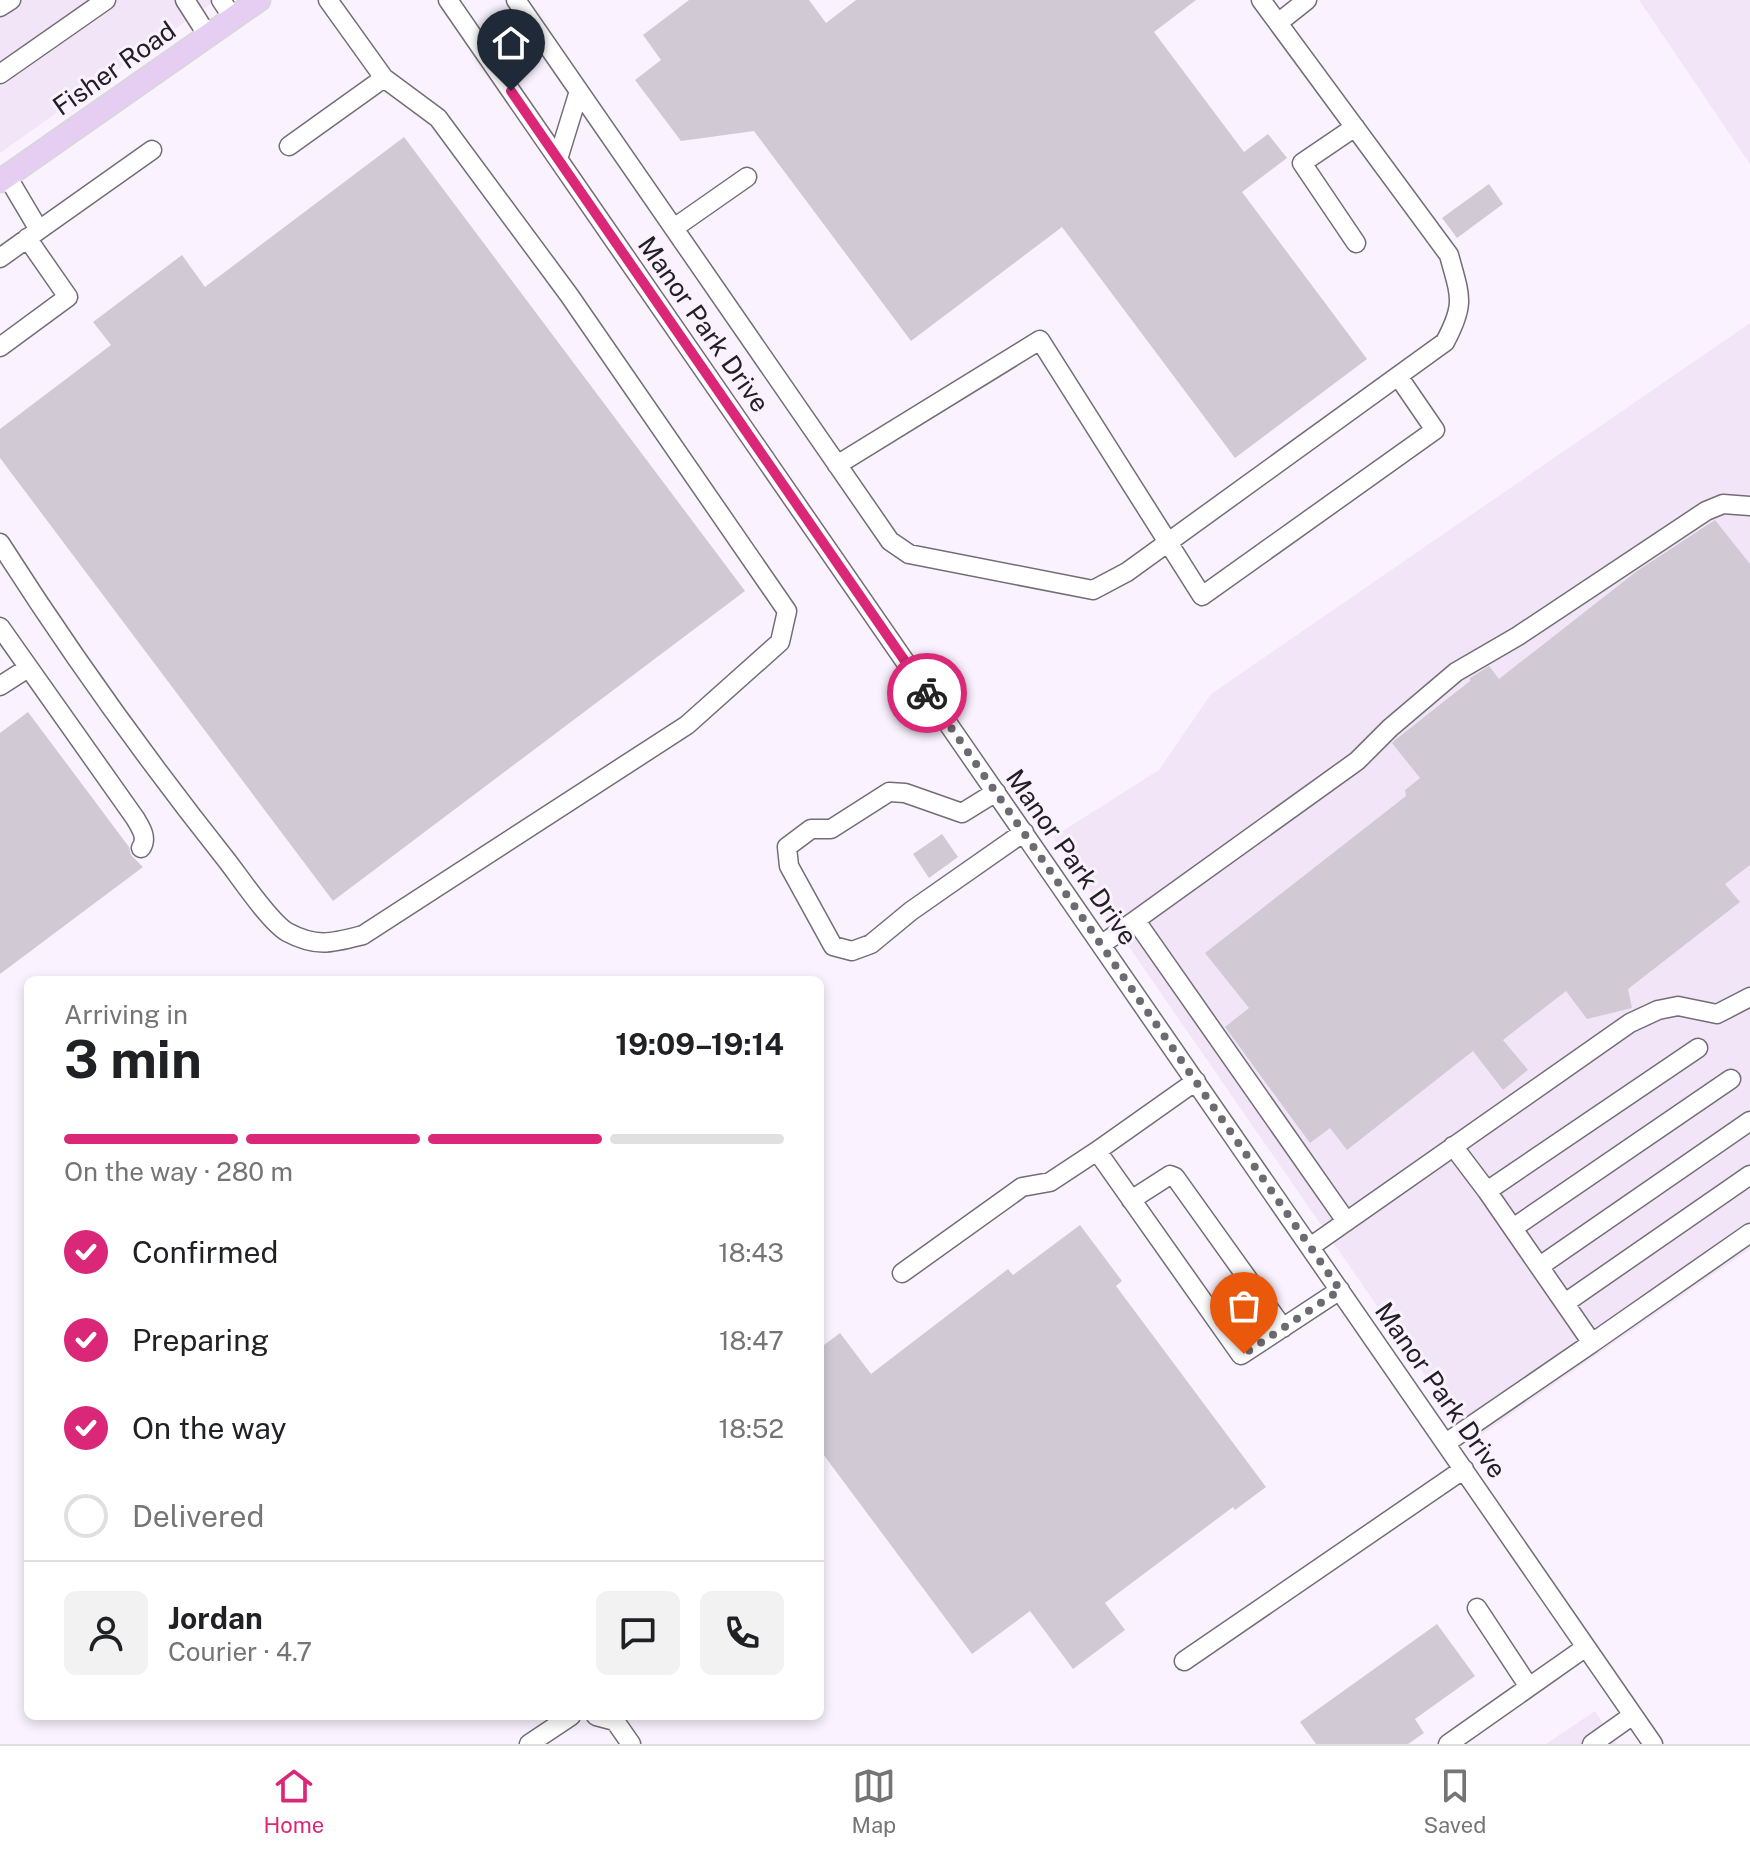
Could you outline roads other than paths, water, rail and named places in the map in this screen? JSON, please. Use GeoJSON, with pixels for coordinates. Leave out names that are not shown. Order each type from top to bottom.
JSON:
{"type":"FeatureCollection","features":[{"type":"Feature","properties":{"kind":"main road","name":"Fisher Road"},"geometry":{"type":"LineString","coordinates":[[4,179],[208,36],[227,9],[259,0]]}},
{"type":"Feature","properties":{"kind":"street"},"geometry":{"type":"LineString","coordinates":[[0,7],[11,0]]}},
{"type":"Feature","properties":{"kind":"street"},"geometry":{"type":"LineString","coordinates":[[0,74],[106,0]]}},
{"type":"Feature","properties":{"kind":"street"},"geometry":{"type":"LineString","coordinates":[[185,0],[208,36]]}},
{"type":"Feature","properties":{"kind":"street"},"geometry":{"type":"LineString","coordinates":[[0,543],[182,804],[264,907],[285,931],[324,945],[363,935],[687,725],[780,642],[787,611],[569,295],[438,118],[384,78],[328,0]]}},
{"type":"Feature","properties":{"kind":"street","name":"Manor Park Drive"},"geometry":{"type":"LineString","coordinates":[[448,0],[1653,1744]]}},
{"type":"Feature","properties":{"kind":"street"},"geometry":{"type":"LineString","coordinates":[[516,0],[890,541],[909,554],[1093,590],[1127,572],[1445,342],[1459,316],[1461,296],[1449,255],[1261,0]]}},
{"type":"Feature","properties":{"kind":"street"},"geometry":{"type":"LineString","coordinates":[[1278,23],[1307,0]]}},
{"type":"Feature","properties":{"kind":"street"},"geometry":{"type":"LineString","coordinates":[[289,146],[384,78]]}},
{"type":"Feature","properties":{"kind":"street"},"geometry":{"type":"LineString","coordinates":[[558,159],[579,91]]}},
{"type":"Feature","properties":{"kind":"street"},"geometry":{"type":"LineString","coordinates":[[1355,127],[1302,163],[1356,243]]}},
{"type":"Feature","properties":{"kind":"street"},"geometry":{"type":"LineString","coordinates":[[0,258],[152,150]]}},
{"type":"Feature","properties":{"kind":"street"},"geometry":{"type":"LineString","coordinates":[[674,228],[747,177]]}},
{"type":"Feature","properties":{"kind":"street"},"geometry":{"type":"LineString","coordinates":[[0,347],[68,297],[4,179]]}},
{"type":"Feature","properties":{"kind":"street"},"geometry":{"type":"LineString","coordinates":[[837,465],[1040,340],[1202,596],[1435,430],[1398,376]]}},
{"type":"Feature","properties":{"kind":"street"},"geometry":{"type":"LineString","coordinates":[[1101,945],[1357,761],[1390,728],[1456,672],[1518,636],[1706,511],[1723,504],[1750,506]]}},
{"type":"Feature","properties":{"kind":"street"},"geometry":{"type":"LineString","coordinates":[[3,639],[28,668],[135,818],[144,837],[141,848]]}},
{"type":"Feature","properties":{"kind":"street"},"geometry":{"type":"LineString","coordinates":[[0,686],[28,668]]}},
{"type":"Feature","properties":{"kind":"street"},"geometry":{"type":"LineString","coordinates":[[996,792],[962,813],[905,793],[889,792],[831,829],[811,829],[787,847],[789,866],[833,946],[852,951],[871,944],[911,911],[1024,832]]}},
{"type":"Feature","properties":{"kind":"street"},"geometry":{"type":"LineString","coordinates":[[1136,921],[1346,1221]]}},
{"type":"Feature","properties":{"kind":"street"},"geometry":{"type":"LineString","coordinates":[[1310,1247],[1641,1017],[1678,1006],[1717,1014],[1750,997]]}},
{"type":"Feature","properties":{"kind":"street"},"geometry":{"type":"LineString","coordinates":[[1487,1191],[1698,1048]]}},
{"type":"Feature","properties":{"kind":"street"},"geometry":{"type":"LineString","coordinates":[[1513,1228],[1731,1079]]}},
{"type":"Feature","properties":{"kind":"street"},"geometry":{"type":"LineString","coordinates":[[902,1273],[1022,1187],[1050,1182],[1196,1081]]}},
{"type":"Feature","properties":{"kind":"street"},"geometry":{"type":"LineString","coordinates":[[1540,1266],[1750,1121]]}},
{"type":"Feature","properties":{"kind":"street"},"geometry":{"type":"LineString","coordinates":[[1453,1146],[1592,1343]]}},
{"type":"Feature","properties":{"kind":"street"},"geometry":{"type":"LineString","coordinates":[[1097,1151],[1239,1353],[1244,1354],[1340,1290]]}},
{"type":"Feature","properties":{"kind":"street"},"geometry":{"type":"LineString","coordinates":[[1131,1200],[1170,1175],[1175,1177],[1283,1328]]}},
{"type":"Feature","properties":{"kind":"street"},"geometry":{"type":"LineString","coordinates":[[1565,1303],[1750,1175]]}},
{"type":"Feature","properties":{"kind":"street"},"geometry":{"type":"LineString","coordinates":[[1446,1443],[1750,1233]]}},
{"type":"Feature","properties":{"kind":"street"},"geometry":{"type":"LineString","coordinates":[[1184,1661],[1464,1469]]}},
{"type":"Feature","properties":{"kind":"street"},"geometry":{"type":"LineString","coordinates":[[1477,1608],[1529,1687]]}},
{"type":"Feature","properties":{"kind":"street"},"geometry":{"type":"LineString","coordinates":[[1448,1744],[1586,1647]]}},
{"type":"Feature","properties":{"kind":"street"},"geometry":{"type":"LineString","coordinates":[[1592,1744],[1633,1715]]}},
{"type":"Feature","properties":{"kind":"street"},"geometry":{"type":"LineString","coordinates":[[529,1744],[565,1720]]}},
{"type":"Feature","properties":{"kind":"street"},"geometry":{"type":"LineString","coordinates":[[611,1720],[631,1744]]}}]}
